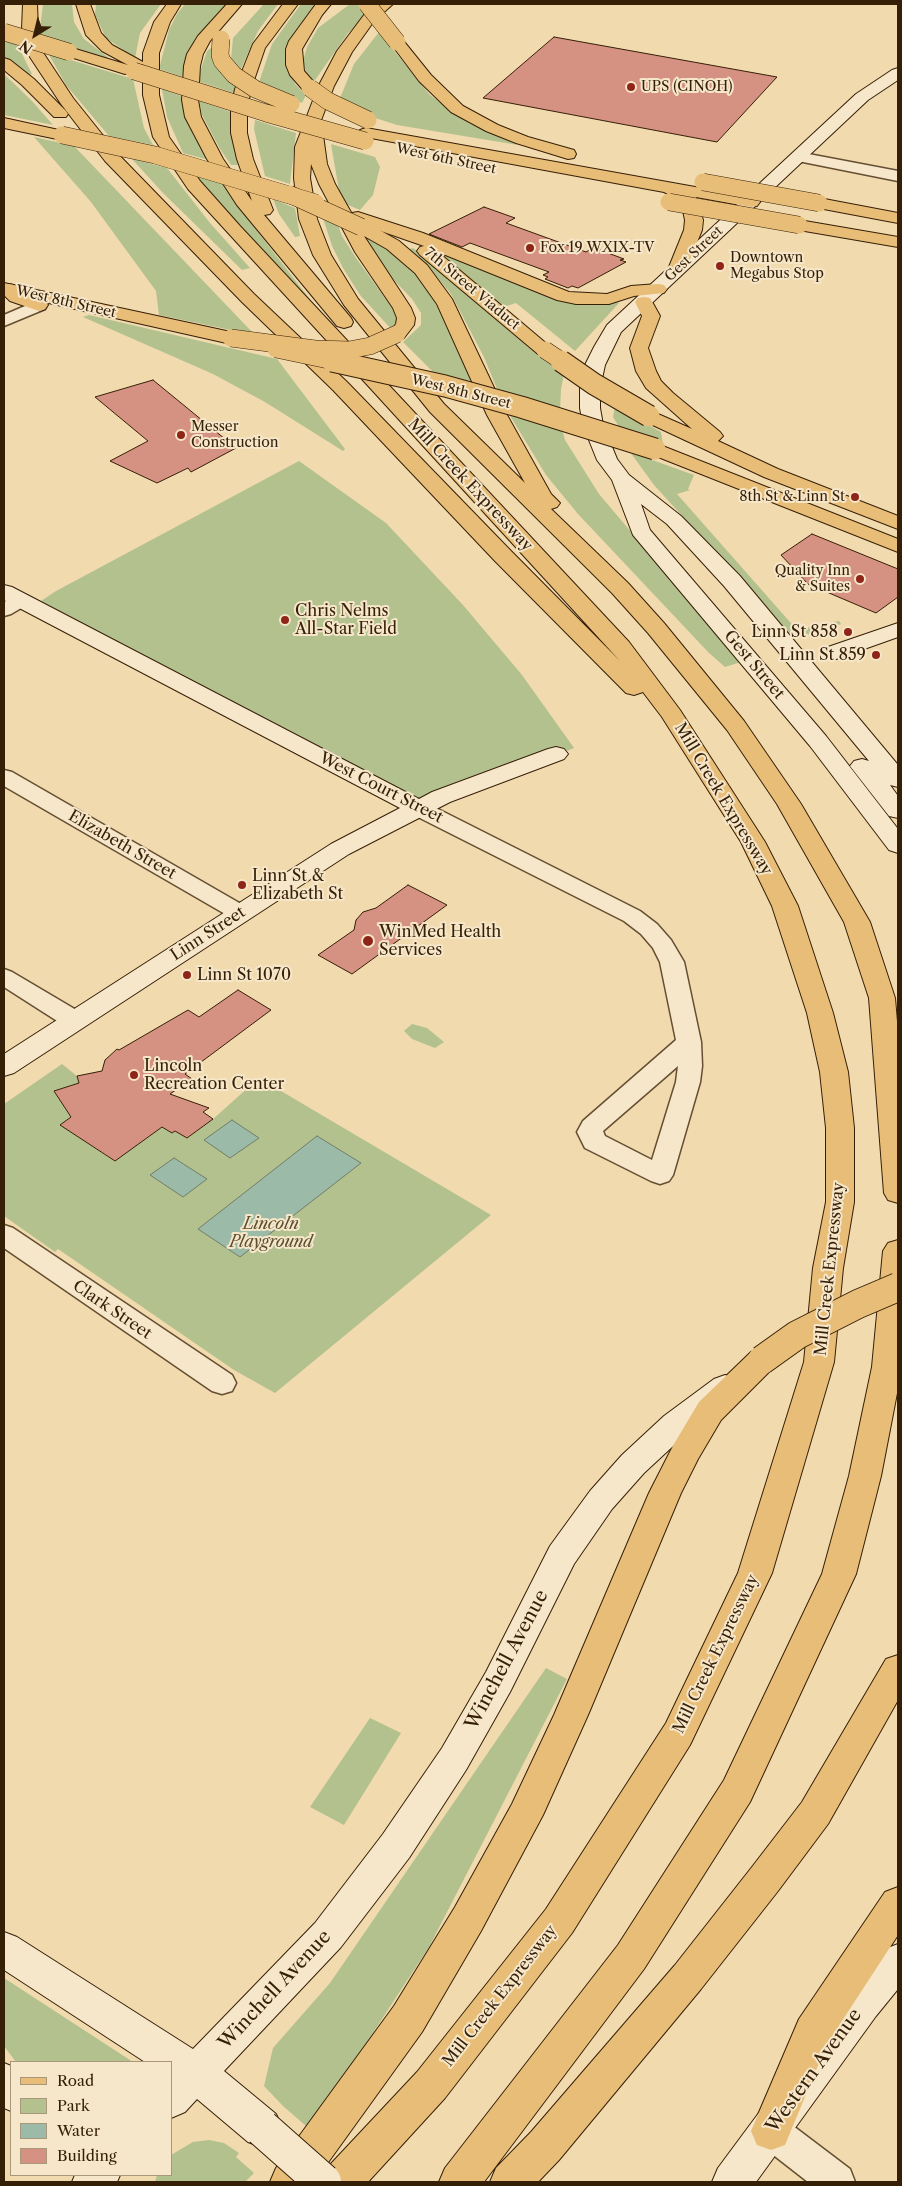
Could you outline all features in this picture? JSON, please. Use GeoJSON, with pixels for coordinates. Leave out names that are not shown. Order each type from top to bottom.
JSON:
{"type":"FeatureCollection","features":[{"type":"Feature","properties":{"kind":"main road"},"geometry":{"type":"LineString","coordinates":[[83,4],[94,35],[100,42],[135,67]]}},
{"type":"Feature","properties":{"kind":"main road"},"geometry":{"type":"LineString","coordinates":[[87,4],[88,22]]}},
{"type":"Feature","properties":{"kind":"main road","name":"Mill Creek Expressway"},"geometry":{"type":"LineString","coordinates":[[174,4],[162,22],[151,53],[151,95],[161,137],[194,185],[620,647],[672,715],[752,842],[785,906],[820,1013],[834,1072],[840,1128],[840,1202],[828,1268],[819,1362],[755,1573],[678,1734],[559,1921],[431,2085],[341,2182]]}},
{"type":"Feature","properties":{"kind":"main road"},"geometry":{"type":"LineString","coordinates":[[286,252],[263,209],[245,159],[239,133],[239,109],[243,89],[258,47],[291,4]]}},
{"type":"Feature","properties":{"kind":"main road"},"geometry":{"type":"LineString","coordinates":[[367,4],[439,94],[469,117],[539,146],[657,180],[683,194],[689,200],[694,220],[693,230],[678,267]]}},
{"type":"Feature","properties":{"kind":"main road","name":"Mill Creek Expressway"},"geometry":{"type":"LineString","coordinates":[[386,4],[369,18],[345,51],[326,86],[303,147],[302,178],[308,219],[322,255],[350,301],[437,408],[620,588],[656,628],[736,726],[789,804],[857,922],[882,998],[898,1193]]}},
{"type":"Feature","properties":{"kind":"main road"},"geometry":{"type":"LineString","coordinates":[[241,6],[203,39],[195,54],[192,66],[190,100],[193,117],[215,159],[243,201],[357,337],[437,408]]}},
{"type":"Feature","properties":{"kind":"main road"},"geometry":{"type":"LineString","coordinates":[[241,6],[221,40],[219,50],[222,61],[234,75],[255,88],[288,102],[366,130],[657,180],[702,182],[895,216]]}},
{"type":"Feature","properties":{"kind":"main road"},"geometry":{"type":"LineString","coordinates":[[331,6],[316,12],[297,41],[294,49],[294,65],[301,79],[310,88],[366,130],[453,140],[657,180],[751,202]]}},
{"type":"Feature","properties":{"kind":"main road"},"geometry":{"type":"LineString","coordinates":[[32,8],[30,30],[34,51],[67,101],[111,157],[248,298],[340,386],[503,556],[638,692],[672,715]]}},
{"type":"Feature","properties":{"kind":"main road","name":"West 6th Street"},"geometry":{"type":"LineString","coordinates":[[4,32],[69,52],[135,67],[266,113],[366,130],[467,164],[898,242]]}},
{"type":"Feature","properties":{"kind":"main road"},"geometry":{"type":"LineString","coordinates":[[4,63],[28,82],[78,130],[111,157]]}},
{"type":"Feature","properties":{"kind":"main road"},"geometry":{"type":"LineString","coordinates":[[231,338],[315,349],[349,350],[388,340],[405,325],[406,318],[402,308],[364,252],[327,184],[319,164],[313,120]]}},
{"type":"Feature","properties":{"kind":"main road"},"geometry":{"type":"LineString","coordinates":[[4,123],[155,155],[289,194],[360,222],[417,237],[570,298],[601,300],[631,291],[658,289]]}},
{"type":"Feature","properties":{"kind":"main road"},"geometry":{"type":"LineString","coordinates":[[360,222],[393,245],[421,268],[446,303],[497,415],[543,497],[612,566],[620,588]]}},
{"type":"Feature","properties":{"kind":"main road","name":"7th Street Viaduct"},"geometry":{"type":"LineString","coordinates":[[360,222],[401,236],[438,258],[544,350],[594,384],[649,416],[770,473]]}},
{"type":"Feature","properties":{"kind":"main road"},"geometry":{"type":"LineString","coordinates":[[6,288],[16,297],[38,305]]}},
{"type":"Feature","properties":{"kind":"main road","name":"West 8th Street"},"geometry":{"type":"LineString","coordinates":[[6,288],[445,386],[567,420],[655,449],[898,546]]}},
{"type":"Feature","properties":{"kind":"main road"},"geometry":{"type":"LineString","coordinates":[[644,302],[651,316],[639,348],[641,360],[653,384],[703,429],[770,473],[898,523]]}},
{"type":"Feature","properties":{"kind":"main road"},"geometry":{"type":"LineString","coordinates":[[882,998],[898,1026]]}},
{"type":"Feature","properties":{"kind":"main road"},"geometry":{"type":"LineString","coordinates":[[459,2182],[631,1958],[736,1791],[792,1674],[839,1574],[865,1476],[887,1367],[898,1251]]}},
{"type":"Feature","properties":{"kind":"main road","name":"Winchell Avenue"},"geometry":{"type":"LineString","coordinates":[[762,1360],[797,1335],[858,1304],[898,1287]]}},
{"type":"Feature","properties":{"kind":"main road"},"geometry":{"type":"LineString","coordinates":[[290,2182],[408,2019],[468,1919],[526,1814],[571,1715],[665,1493],[684,1453],[710,1411],[762,1360]]}},
{"type":"Feature","properties":{"kind":"main road"},"geometry":{"type":"LineString","coordinates":[[510,2182],[545,2146],[688,1977],[771,1872],[815,1813],[898,1669]]}},
{"type":"Feature","properties":{"kind":"main road"},"geometry":{"type":"LineString","coordinates":[[771,2131],[813,2032],[898,1904]]}},
{"type":"Feature","properties":{"kind":"street","name":"Gest Street"},"geometry":{"type":"LineString","coordinates":[[898,73],[862,97],[751,202],[678,267],[658,289],[614,329],[603,346],[595,365],[590,388],[590,408],[595,432],[607,460],[622,479],[674,520],[732,581],[898,780]]}},
{"type":"Feature","properties":{"kind":"street"},"geometry":{"type":"LineString","coordinates":[[798,157],[898,176]]}},
{"type":"Feature","properties":{"kind":"street"},"geometry":{"type":"LineString","coordinates":[[4,321],[38,305]]}},
{"type":"Feature","properties":{"kind":"street","name":"Gest Street"},"geometry":{"type":"LineString","coordinates":[[622,479],[640,531],[818,741],[898,845]]}},
{"type":"Feature","properties":{"kind":"street"},"geometry":{"type":"LineString","coordinates":[[622,479],[656,524],[782,671],[898,811]]}},
{"type":"Feature","properties":{"kind":"street","name":"West Court Street"},"geometry":{"type":"LineString","coordinates":[[9,601],[632,916],[650,929],[663,945],[672,962],[689,1042],[688,1082],[660,1175],[594,1142],[590,1132],[592,1127],[689,1042]]}},
{"type":"Feature","properties":{"kind":"street"},"geometry":{"type":"LineString","coordinates":[[836,652],[898,630]]}},
{"type":"Feature","properties":{"kind":"street","name":"Linn Street"},"geometry":{"type":"LineString","coordinates":[[4,1067],[333,853],[441,797],[556,754]]}},
{"type":"Feature","properties":{"kind":"street","name":"Elizabeth Street"},"geometry":{"type":"LineString","coordinates":[[4,777],[240,912]]}},
{"type":"Feature","properties":{"kind":"street"},"geometry":{"type":"LineString","coordinates":[[4,977],[74,1020]]}},
{"type":"Feature","properties":{"kind":"street","name":"Clark Street"},"geometry":{"type":"LineString","coordinates":[[4,1235],[222,1383]]}},
{"type":"Feature","properties":{"kind":"street","name":"Winchell Avenue"},"geometry":{"type":"LineString","coordinates":[[184,2086],[328,1935],[396,1846],[454,1758],[498,1682],[562,1555],[601,1500],[632,1464],[674,1425],[762,1360]]}},
{"type":"Feature","properties":{"kind":"street"},"geometry":{"type":"LineString","coordinates":[[4,1949],[151,2061]]}},
{"type":"Feature","properties":{"kind":"street","name":"Western Avenue"},"geometry":{"type":"LineString","coordinates":[[732,2182],[771,2131],[863,2002],[898,1961]]}},
{"type":"Feature","properties":{"kind":"street"},"geometry":{"type":"LineString","coordinates":[[172,2077],[184,2086],[262,2128],[323,2182]]}},
{"type":"Feature","properties":{"kind":"street"},"geometry":{"type":"LineString","coordinates":[[771,2131],[837,2182]]}},
{"type":"Feature","properties":{"kind":"green space"},"geometry":{"type":"Polygon","coordinates":[[[43,4],[72,4],[74,22],[84,39],[109,58],[105,59],[39,37],[43,4]]]}},
{"type":"Feature","properties":{"kind":"green space"},"geometry":{"type":"Polygon","coordinates":[[[96,4],[161,4],[140,33],[135,58],[106,38],[95,15],[96,4]]]}},
{"type":"Feature","properties":{"kind":"green space"},"geometry":{"type":"Polygon","coordinates":[[[185,4],[228,4],[186,58],[183,77],[159,69],[169,30],[177,14],[185,4]]]}},
{"type":"Feature","properties":{"kind":"green space"},"geometry":{"type":"Polygon","coordinates":[[[264,4],[278,4],[258,31],[240,71],[231,59],[233,38],[264,4]]]}},
{"type":"Feature","properties":{"kind":"green space"},"geometry":{"type":"Polygon","coordinates":[[[301,4],[319,4],[298,29],[288,46],[286,56],[288,72],[296,85],[306,95],[302,103],[258,85],[272,44],[301,4]]]}},
{"type":"Feature","properties":{"kind":"green space"},"geometry":{"type":"Polygon","coordinates":[[[350,4],[357,4],[367,15],[348,33],[313,83],[305,70],[303,61],[307,47],[318,28],[350,4]]]}},
{"type":"Feature","properties":{"kind":"green space"},"geometry":{"type":"Polygon","coordinates":[[[379,32],[430,95],[469,123],[518,145],[397,125],[338,103],[354,64],[379,32]]]}},
{"type":"Feature","properties":{"kind":"green space"},"geometry":{"type":"Polygon","coordinates":[[[4,40],[17,44],[32,74],[29,75],[4,59],[4,40]]]}},
{"type":"Feature","properties":{"kind":"green space"},"geometry":{"type":"Polygon","coordinates":[[[214,46],[236,84],[234,93],[197,81],[207,51],[214,46]]]}},
{"type":"Feature","properties":{"kind":"green space"},"geometry":{"type":"Polygon","coordinates":[[[48,53],[133,79],[144,128],[153,145],[109,136],[66,85],[48,53]]]}},
{"type":"Feature","properties":{"kind":"green space"},"geometry":{"type":"Polygon","coordinates":[[[4,74],[32,101],[53,125],[4,115],[4,74]]]}},
{"type":"Feature","properties":{"kind":"green space"},"geometry":{"type":"Polygon","coordinates":[[[162,89],[181,96],[209,160],[183,153],[167,117],[162,89]]]}},
{"type":"Feature","properties":{"kind":"green space"},"geometry":{"type":"Polygon","coordinates":[[[199,101],[231,112],[238,165],[231,165],[220,149],[202,115],[199,101]]]}},
{"type":"Feature","properties":{"kind":"green space"},"geometry":{"type":"Polygon","coordinates":[[[255,120],[296,133],[290,184],[265,176],[254,129],[255,120]]]}},
{"type":"Feature","properties":{"kind":"green space"},"geometry":{"type":"Polygon","coordinates":[[[34,137],[74,146],[255,335],[159,315],[156,291],[91,202],[34,137]]]}},
{"type":"Feature","properties":{"kind":"green space"},"geometry":{"type":"Polygon","coordinates":[[[331,144],[375,157],[380,167],[373,195],[360,210],[341,202],[331,144]]]}},
{"type":"Feature","properties":{"kind":"green space"},"geometry":{"type":"Polygon","coordinates":[[[132,159],[167,168],[210,223],[250,268],[242,270],[163,193],[132,159]]]}},
{"type":"Feature","properties":{"kind":"green space"},"geometry":{"type":"Polygon","coordinates":[[[195,175],[224,183],[244,214],[312,302],[209,192],[195,175]]]}},
{"type":"Feature","properties":{"kind":"green space"},"geometry":{"type":"Polygon","coordinates":[[[273,199],[295,208],[300,236],[295,237],[279,214],[273,199]]]}},
{"type":"Feature","properties":{"kind":"green space"},"geometry":{"type":"Polygon","coordinates":[[[323,218],[338,225],[342,236],[356,258],[398,316],[393,331],[360,295],[343,268],[332,246],[323,218]]]}},
{"type":"Feature","properties":{"kind":"green space"},"geometry":{"type":"Polygon","coordinates":[[[364,237],[380,243],[401,259],[427,285],[474,388],[442,381],[403,342],[421,325],[421,313],[412,299],[391,277],[364,237]]]}},
{"type":"Feature","properties":{"kind":"green space"},"geometry":{"type":"Polygon","coordinates":[[[413,248],[427,257],[525,343],[564,374],[560,412],[500,396],[484,357],[451,294],[409,249],[413,248]]]}},
{"type":"Feature","properties":{"kind":"green space"},"geometry":{"type":"Polygon","coordinates":[[[447,251],[529,287],[619,303],[575,351],[516,303],[504,307],[441,253],[447,251]]]}},
{"type":"Feature","properties":{"kind":"green space"},"geometry":{"type":"Polygon","coordinates":[[[89,315],[277,359],[345,449],[343,451],[265,402],[213,374],[83,317],[89,315]]]}},
{"type":"Feature","properties":{"kind":"green space"},"geometry":{"type":"Polygon","coordinates":[[[615,406],[661,432],[663,445],[622,432],[613,417],[615,406]]]}},
{"type":"Feature","properties":{"kind":"green space"},"geometry":{"type":"Polygon","coordinates":[[[509,414],[562,429],[565,440],[599,494],[741,662],[725,667],[709,653],[578,514],[546,475],[509,414]]]}},
{"type":"Feature","properties":{"kind":"green space"},"geometry":{"type":"Polygon","coordinates":[[[630,452],[694,475],[688,489],[690,490],[677,494],[797,630],[839,621],[841,624],[794,639],[654,485],[630,452]]]}},
{"type":"Feature","properties":{"kind":"green space"},"geometry":{"type":"Polygon","coordinates":[[[299,461],[386,523],[463,605],[522,675],[574,748],[418,808],[32,607],[56,591],[299,461]]]}},
{"type":"Feature","properties":{"kind":"green space"},"geometry":{"type":"Polygon","coordinates":[[[412,1024],[427,1028],[444,1042],[435,1048],[412,1039],[404,1031],[412,1024]]]}},
{"type":"Feature","properties":{"kind":"green space","name":"Lincoln Playground"},"geometry":{"type":"Polygon","coordinates":[[[62,1064],[77,1076],[79,1083],[54,1091],[71,1117],[61,1125],[114,1161],[162,1127],[172,1133],[175,1131],[187,1138],[213,1119],[259,1078],[491,1215],[275,1393],[234,1370],[58,1249],[55,1252],[4,1216],[4,1104],[62,1064]]]}},
{"type":"Feature","properties":{"kind":"green space"},"geometry":{"type":"Polygon","coordinates":[[[546,1668],[567,1679],[429,1947],[365,2045],[306,2126],[264,2086],[273,2048],[330,1983],[546,1668]]]}},
{"type":"Feature","properties":{"kind":"green space"},"geometry":{"type":"Polygon","coordinates":[[[370,1718],[401,1733],[344,1825],[310,1807],[370,1718]]]}},
{"type":"Feature","properties":{"kind":"green space"},"geometry":{"type":"Polygon","coordinates":[[[4,1978],[131,2061],[15,2061],[4,2046],[4,1978]]]}},
{"type":"Feature","properties":{"kind":"green space"},"geometry":{"type":"Polygon","coordinates":[[[209,2140],[224,2143],[239,2153],[236,2157],[254,2173],[245,2182],[155,2182],[157,2176],[172,2176],[172,2154],[193,2142],[209,2140]]]}},
{"type":"Feature","properties":{"kind":"water"},"geometry":{"type":"Polygon","coordinates":[[[232,1120],[259,1138],[230,1158],[204,1140],[232,1120]]]}},
{"type":"Feature","properties":{"kind":"water"},"geometry":{"type":"Polygon","coordinates":[[[317,1136],[361,1163],[240,1257],[198,1229],[317,1136]]]}},
{"type":"Feature","properties":{"kind":"water"},"geometry":{"type":"Polygon","coordinates":[[[174,1158],[207,1179],[183,1197],[150,1175],[174,1158]]]}},
{"type":"Feature","properties":{"kind":"building","name":"UPS (CINOH)"},"geometry":{"type":"Polygon","coordinates":[[[554,37],[777,77],[717,142],[483,98],[554,37]]]}},
{"type":"Feature","properties":{"kind":"building","name":"Fox 19 WXIX-TV"},"geometry":{"type":"Polygon","coordinates":[[[484,207],[515,218],[506,223],[586,252],[591,249],[597,252],[600,250],[624,259],[620,260],[626,262],[578,288],[572,286],[568,288],[545,279],[548,277],[543,275],[549,272],[470,243],[462,247],[429,234],[484,207]]]}},
{"type":"Feature","properties":{"kind":"building","name":"Messer Construction"},"geometry":{"type":"Polygon","coordinates":[[[153,380],[236,448],[191,472],[188,468],[157,483],[110,461],[148,441],[95,397],[153,380]]]}},
{"type":"Feature","properties":{"kind":"building","name":"Quality Inn & Suites"},"geometry":{"type":"Polygon","coordinates":[[[812,534],[898,569],[898,597],[876,613],[808,584],[781,555],[812,534]]]}},
{"type":"Feature","properties":{"kind":"building","name":"WinMed Health Services"},"geometry":{"type":"Polygon","coordinates":[[[408,885],[447,905],[352,974],[318,955],[354,930],[356,920],[363,912],[376,908],[408,885]]]}},
{"type":"Feature","properties":{"kind":"building","name":"Lincoln Recreation Center"},"geometry":{"type":"Polygon","coordinates":[[[238,990],[271,1010],[185,1074],[192,1079],[170,1094],[209,1108],[203,1112],[213,1119],[187,1138],[175,1131],[172,1133],[162,1127],[115,1161],[60,1125],[71,1117],[54,1091],[79,1083],[77,1076],[102,1071],[105,1060],[117,1049],[119,1050],[188,1010],[199,1017],[238,990]]]}},
{"type":"Feature","properties":{"kind":"place","name":"UPS (CINOH)"},"geometry":{"type":"Point","coordinates":[631,87]}},
{"type":"Feature","properties":{"kind":"place","name":"Fox 19 WXIX-TV"},"geometry":{"type":"Point","coordinates":[530,248]}},
{"type":"Feature","properties":{"kind":"place","name":"Downtown Megabus Stop"},"geometry":{"type":"Point","coordinates":[720,266]}},
{"type":"Feature","properties":{"kind":"place","name":"Messer Construction"},"geometry":{"type":"Point","coordinates":[181,435]}},
{"type":"Feature","properties":{"kind":"place","name":"8th St & Linn St"},"geometry":{"type":"Point","coordinates":[855,497]}},
{"type":"Feature","properties":{"kind":"place","name":"Quality Inn & Suites"},"geometry":{"type":"Point","coordinates":[860,579]}},
{"type":"Feature","properties":{"kind":"place","name":"Chris Nelms All-Star Field"},"geometry":{"type":"Point","coordinates":[285,620]}},
{"type":"Feature","properties":{"kind":"place","name":"Linn St 858"},"geometry":{"type":"Point","coordinates":[848,632]}},
{"type":"Feature","properties":{"kind":"place","name":"Linn St 859"},"geometry":{"type":"Point","coordinates":[876,655]}},
{"type":"Feature","properties":{"kind":"place","name":"Linn St & Elizabeth St"},"geometry":{"type":"Point","coordinates":[242,885]}},
{"type":"Feature","properties":{"kind":"place","name":"WinMed Health Services"},"geometry":{"type":"Point","coordinates":[368,941]}},
{"type":"Feature","properties":{"kind":"place","name":"Linn St 1070"},"geometry":{"type":"Point","coordinates":[187,975]}},
{"type":"Feature","properties":{"kind":"place","name":"Lincoln Recreation Center"},"geometry":{"type":"Point","coordinates":[134,1075]}}]}
